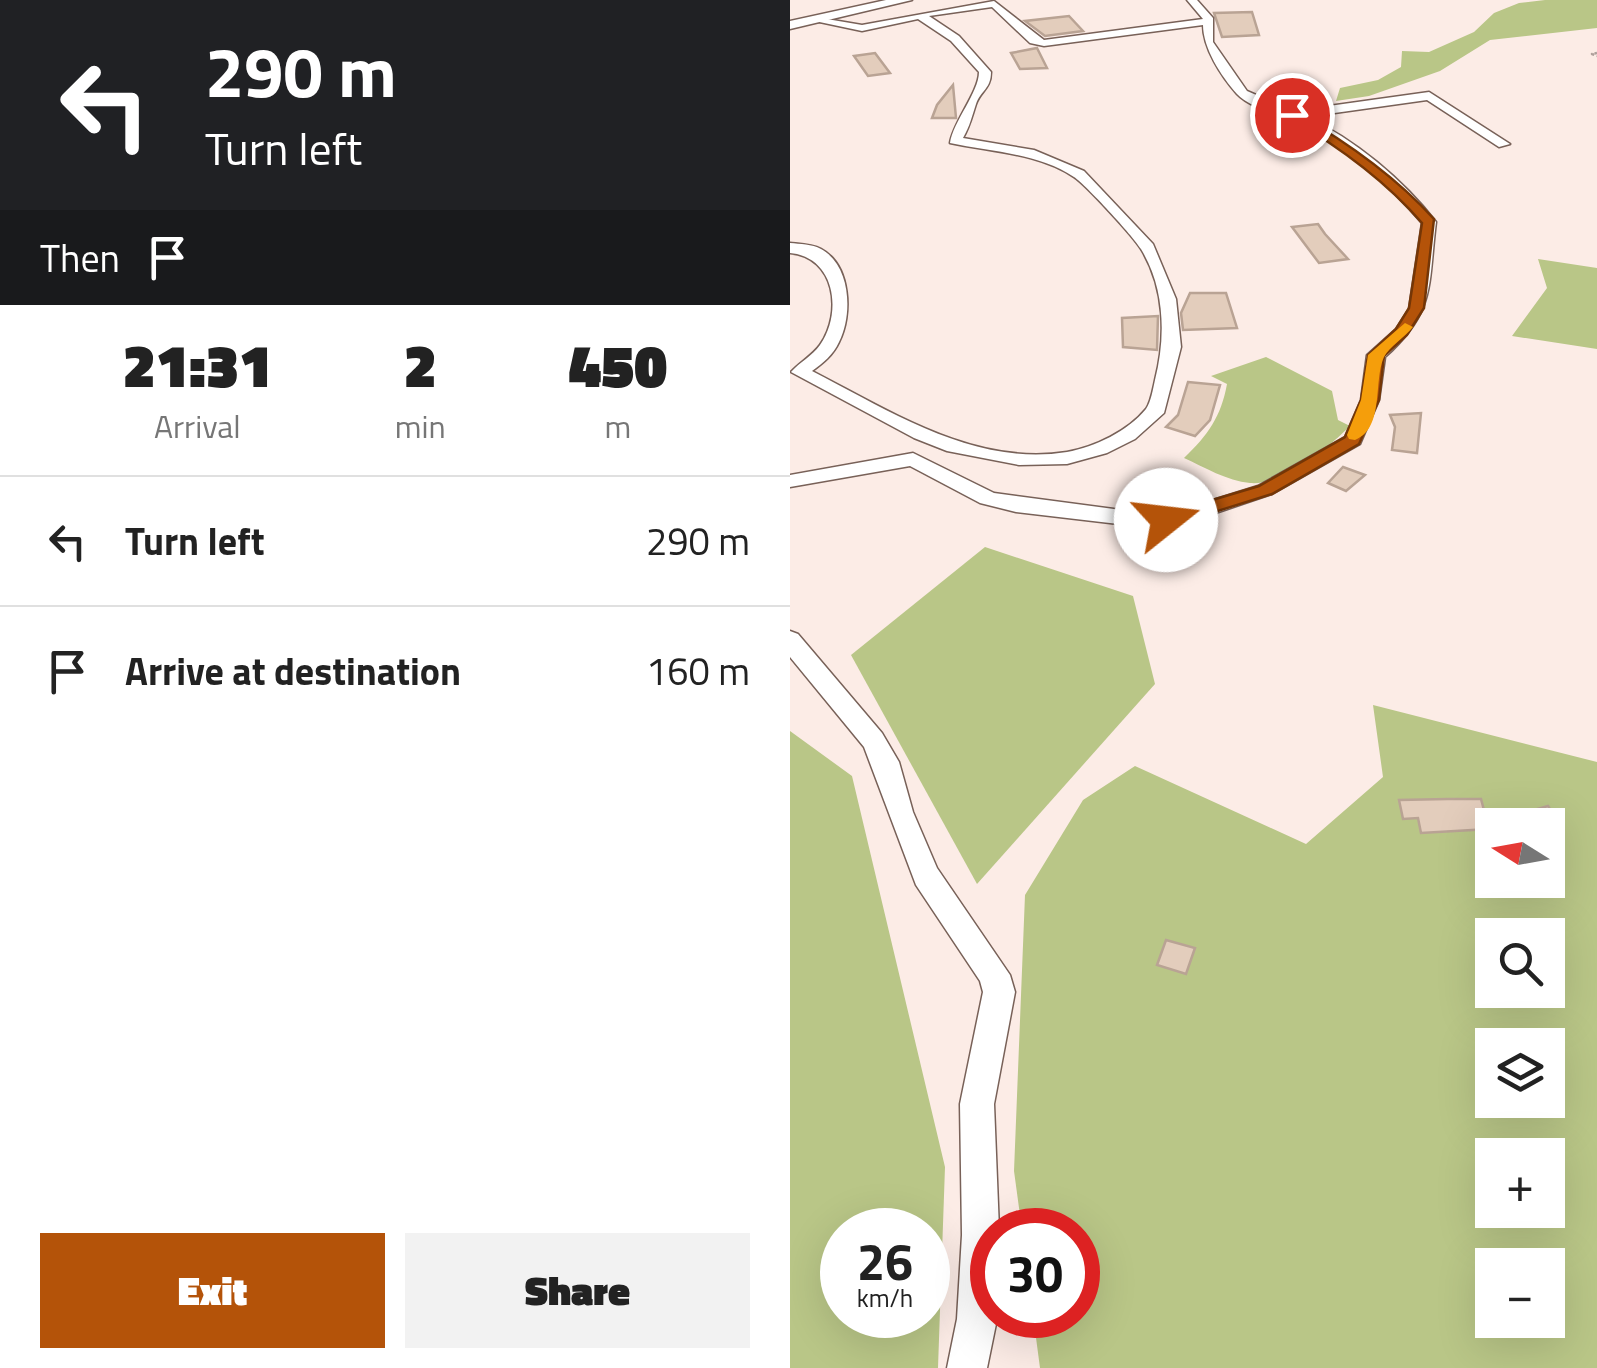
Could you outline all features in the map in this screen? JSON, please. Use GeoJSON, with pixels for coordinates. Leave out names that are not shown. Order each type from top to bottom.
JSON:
{"type":"FeatureCollection","features":[{"type":"Feature","properties":{"kind":"main road"},"geometry":{"type":"LineString","coordinates":[[790,25],[905,0]]}},
{"type":"Feature","properties":{"kind":"street"},"geometry":{"type":"LineString","coordinates":[[790,482],[913,459],[987,498],[1016,505],[1166,520],[1265,490],[1338,452],[1353,440],[1370,400],[1376,355],[1402,332],[1417,308],[1430,228],[1407,197],[1342,143],[1244,94],[1208,42],[1208,18],[1192,0]]}},
{"type":"Feature","properties":{"kind":"street"},"geometry":{"type":"LineString","coordinates":[[815,20],[862,28],[994,4],[1034,42],[1044,43],[1204,22]]}},
{"type":"Feature","properties":{"kind":"street"},"geometry":{"type":"LineString","coordinates":[[790,248],[815,252],[822,258],[837,279],[839,300],[840,315],[830,342],[800,372],[896,424],[954,448],[985,455],[1067,458],[1100,449],[1128,435],[1157,409],[1172,347],[1168,298],[1148,247],[1079,174],[1029,153],[955,140],[970,114],[970,104],[986,85],[985,72],[953,38],[918,15]]}},
{"type":"Feature","properties":{"kind":"street"},"geometry":{"type":"LineString","coordinates":[[1292,115],[1430,96],[1504,144]]}},
{"type":"Feature","properties":{"kind":"street"},"geometry":{"type":"LineString","coordinates":[[790,640],[879,751],[926,876],[994,974],[999,992],[977,1104],[977,1319],[966,1368]]}},
{"type":"Feature","properties":{"kind":"green space"},"geometry":{"type":"Polygon","coordinates":[[[1597,0],[1597,28],[1490,40],[1440,71],[1369,96],[1336,101],[1340,88],[1378,80],[1401,67],[1402,51],[1429,52],[1474,32],[1494,13],[1519,3],[1597,0]]]}},
{"type":"Feature","properties":{"kind":"green space"},"geometry":{"type":"Polygon","coordinates":[[[1538,259],[1597,268],[1597,349],[1512,336],[1547,288],[1538,259]]]}},
{"type":"Feature","properties":{"kind":"green space"},"geometry":{"type":"Polygon","coordinates":[[[1266,357],[1332,391],[1338,420],[1350,426],[1304,464],[1263,482],[1233,480],[1184,458],[1207,433],[1221,406],[1227,384],[1211,376],[1266,357]]]}},
{"type":"Feature","properties":{"kind":"green space"},"geometry":{"type":"Polygon","coordinates":[[[985,547],[1133,596],[1155,684],[977,884],[851,655],[985,547]]]}},
{"type":"Feature","properties":{"kind":"green space"},"geometry":{"type":"Polygon","coordinates":[[[1373,705],[1597,762],[1597,1368],[1040,1368],[1036,1338],[1100,1338],[1100,1208],[1019,1208],[1014,1171],[1025,895],[1083,800],[1135,766],[1306,844],[1383,777],[1373,705]]]}},
{"type":"Feature","properties":{"kind":"green space"},"geometry":{"type":"Polygon","coordinates":[[[790,731],[852,776],[945,1167],[944,1208],[820,1208],[820,1338],[939,1338],[938,1368],[790,1368],[790,731]]]}},
{"type":"Feature","properties":{"kind":"building"},"geometry":{"type":"Polygon","coordinates":[[[1252,12],[1259,35],[1222,37],[1214,13],[1252,12]]]}},
{"type":"Feature","properties":{"kind":"building"},"geometry":{"type":"Polygon","coordinates":[[[1069,16],[1083,31],[1045,36],[1025,21],[1069,16]]]}},
{"type":"Feature","properties":{"kind":"building"},"geometry":{"type":"Polygon","coordinates":[[[1037,48],[1047,68],[1020,69],[1011,53],[1037,48]]]}},
{"type":"Feature","properties":{"kind":"building"},"geometry":{"type":"Polygon","coordinates":[[[875,53],[890,73],[868,76],[854,56],[875,53]]]}},
{"type":"Feature","properties":{"kind":"building"},"geometry":{"type":"Polygon","coordinates":[[[953,85],[956,118],[932,118],[937,105],[953,85]]]}},
{"type":"Feature","properties":{"kind":"building"},"geometry":{"type":"Polygon","coordinates":[[[1318,224],[1348,259],[1319,263],[1292,227],[1318,224]]]}},
{"type":"Feature","properties":{"kind":"building"},"geometry":{"type":"Polygon","coordinates":[[[1190,293],[1226,293],[1237,328],[1183,330],[1181,313],[1190,293]]]}},
{"type":"Feature","properties":{"kind":"building"},"geometry":{"type":"Polygon","coordinates":[[[1158,316],[1157,350],[1123,347],[1122,318],[1158,316]]]}},
{"type":"Feature","properties":{"kind":"building"},"geometry":{"type":"Polygon","coordinates":[[[1188,382],[1220,385],[1210,420],[1195,436],[1166,427],[1178,415],[1188,382]]]}},
{"type":"Feature","properties":{"kind":"building"},"geometry":{"type":"Polygon","coordinates":[[[1421,413],[1417,453],[1392,450],[1395,427],[1390,415],[1421,413]]]}},
{"type":"Feature","properties":{"kind":"building"},"geometry":{"type":"Polygon","coordinates":[[[1343,467],[1365,475],[1346,491],[1328,483],[1343,467]]]}},
{"type":"Feature","properties":{"kind":"building"},"geometry":{"type":"Polygon","coordinates":[[[1481,799],[1483,808],[1475,808],[1475,830],[1421,833],[1418,818],[1403,819],[1399,800],[1481,799]]]}},
{"type":"Feature","properties":{"kind":"building"},"geometry":{"type":"Polygon","coordinates":[[[1166,940],[1195,948],[1186,974],[1157,965],[1166,940]]]}},
{"type":"Feature","properties":{"kind":"slow traffic"},"geometry":{"type":"LineString","coordinates":[[1355,435],[1370,400],[1376,355],[1405,327]]}},
{"type":"Feature","properties":{"kind":"route"},"geometry":{"type":"LineString","coordinates":[[1166,520],[1265,490],[1338,452],[1353,440],[1370,400],[1376,355],[1402,332],[1417,308],[1430,228],[1424,214],[1342,143],[1292,115]]}}]}
